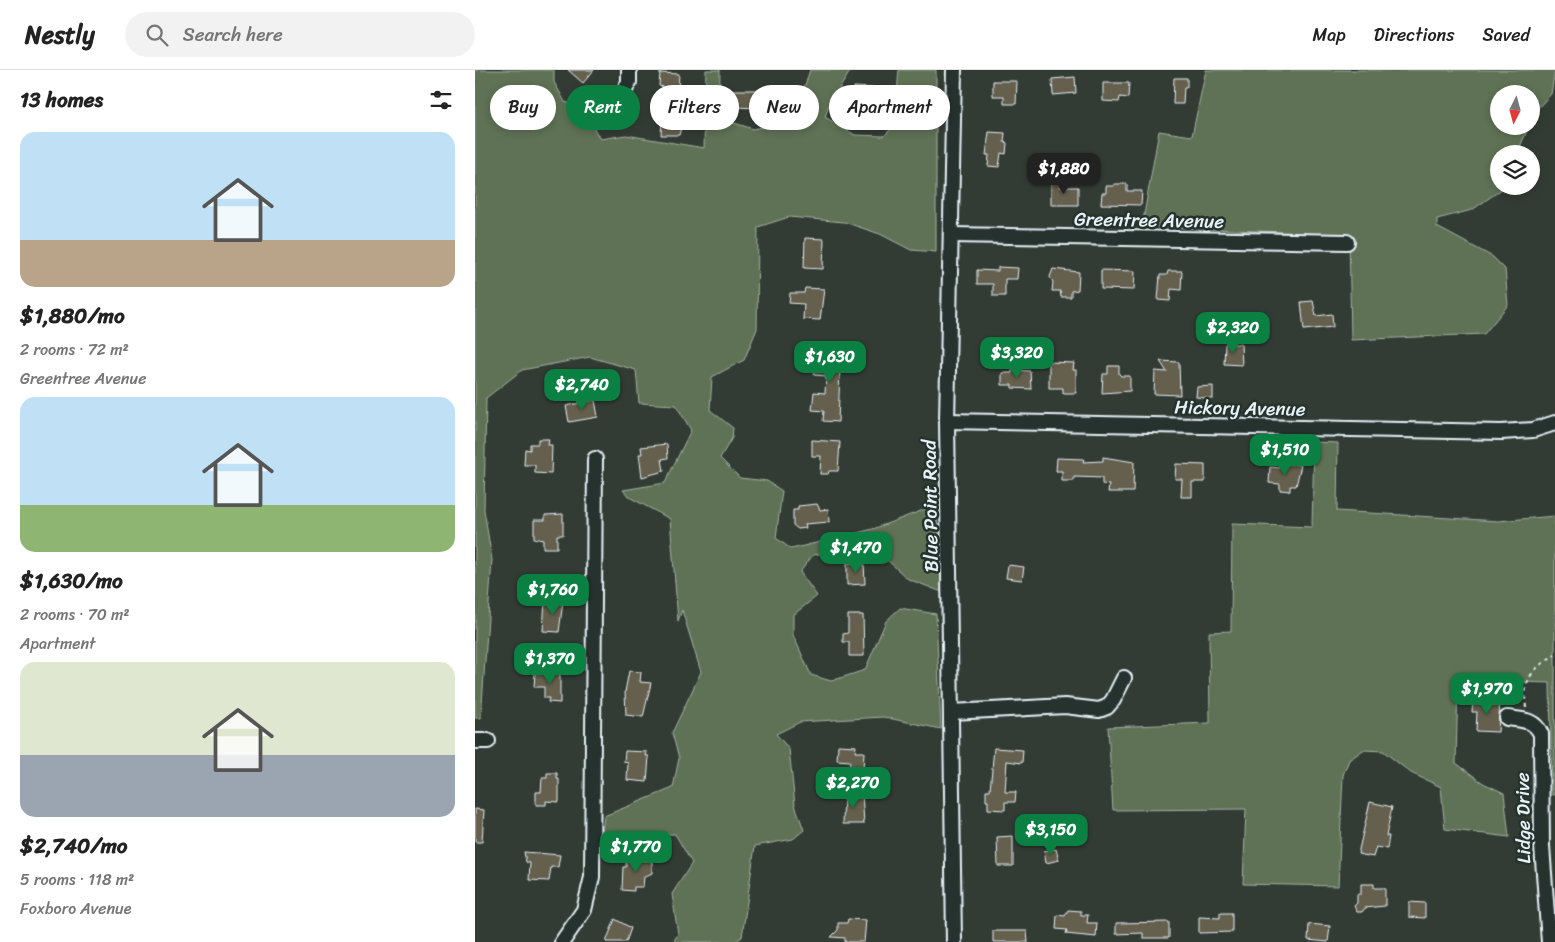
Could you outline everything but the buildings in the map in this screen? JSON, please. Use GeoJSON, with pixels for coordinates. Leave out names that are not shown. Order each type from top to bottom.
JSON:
{"type":"FeatureCollection","features":[{"type":"Feature","properties":{"kind":"street"},"geometry":{"type":"LineString","coordinates":[[627,85],[629,70]]}},
{"type":"Feature","properties":{"kind":"street","name":"Blue Point Road"},"geometry":{"type":"LineString","coordinates":[[954,70],[947,421],[954,942]]}},
{"type":"Feature","properties":{"kind":"street","name":"Greentree Avenue"},"geometry":{"type":"LineString","coordinates":[[951,235],[1347,242]]}},
{"type":"Feature","properties":{"kind":"street","name":"Hickory Avenue"},"geometry":{"type":"LineString","coordinates":[[947,421],[1491,431],[1533,430],[1555,423]]}},
{"type":"Feature","properties":{"kind":"street"},"geometry":{"type":"LineString","coordinates":[[562,942],[584,910],[592,877],[595,459]]}},
{"type":"Feature","properties":{"kind":"street"},"geometry":{"type":"LineString","coordinates":[[951,712],[1065,706],[1099,710],[1113,700],[1125,678]]}},
{"type":"Feature","properties":{"kind":"street"},"geometry":{"type":"LineString","coordinates":[[1507,718],[1527,720]]}},
{"type":"Feature","properties":{"kind":"street","name":"Lidge Drive"},"geometry":{"type":"LineString","coordinates":[[1527,720],[1538,726],[1541,734],[1549,887],[1549,942]]}},
{"type":"Feature","properties":{"kind":"path"},"geometry":{"type":"LineString","coordinates":[[1527,720],[1524,690],[1536,666],[1555,655]]}},
{"type":"Feature","properties":{"kind":"green space"},"geometry":{"type":"Polygon","coordinates":[[[475,70],[554,70],[556,85],[490,85],[490,130],[556,130],[556,86],[566,102],[566,130],[595,130],[600,139],[626,135],[704,148],[704,130],[739,130],[739,124],[749,128],[749,130],[819,130],[819,85],[805,85],[810,70],[851,70],[842,85],[829,85],[829,105],[825,117],[829,119],[829,130],[847,130],[855,135],[884,136],[890,130],[936,130],[936,252],[911,250],[880,234],[844,222],[789,217],[758,227],[757,329],[744,360],[712,377],[710,410],[733,428],[732,438],[720,458],[740,478],[767,481],[782,491],[776,538],[791,549],[873,529],[926,509],[937,514],[942,592],[908,579],[886,559],[863,547],[813,555],[800,572],[817,596],[793,615],[793,635],[811,675],[831,681],[865,670],[886,621],[900,608],[936,614],[941,729],[883,717],[800,722],[776,734],[789,749],[795,805],[804,830],[793,839],[755,846],[742,937],[734,942],[673,942],[678,934],[672,894],[692,863],[675,834],[647,835],[601,841],[604,816],[673,788],[679,758],[672,733],[701,672],[682,610],[678,621],[670,519],[629,497],[623,490],[665,483],[691,430],[676,405],[639,403],[636,370],[590,357],[522,370],[486,398],[484,510],[492,560],[481,718],[475,718],[475,70]]]}},
{"type":"Feature","properties":{"kind":"green space"},"geometry":{"type":"Polygon","coordinates":[[[706,70],[720,70],[720,85],[706,85],[706,70]]]}},
{"type":"Feature","properties":{"kind":"green space"},"geometry":{"type":"Polygon","coordinates":[[[899,70],[936,70],[936,85],[898,85],[899,70]]]}},
{"type":"Feature","properties":{"kind":"green space"},"geometry":{"type":"Polygon","coordinates":[[[1206,70],[1555,70],[1551,94],[1540,106],[1540,85],[1490,85],[1490,135],[1525,135],[1521,145],[1490,145],[1490,195],[1493,195],[1472,210],[1437,219],[1437,227],[1493,257],[1505,269],[1508,305],[1484,334],[1351,340],[1349,235],[1142,226],[1159,131],[1192,136],[1206,70]]]}},
{"type":"Feature","properties":{"kind":"green space"},"geometry":{"type":"Polygon","coordinates":[[[1314,442],[1338,443],[1337,511],[1498,521],[1555,516],[1555,795],[1552,795],[1550,683],[1458,680],[1456,763],[1483,783],[1504,793],[1509,837],[1445,829],[1441,787],[1411,773],[1383,751],[1363,750],[1349,760],[1343,775],[1338,886],[1243,884],[1246,809],[1113,810],[1108,727],[1210,723],[1209,632],[1231,631],[1232,524],[1312,527],[1314,442]]]}}]}
